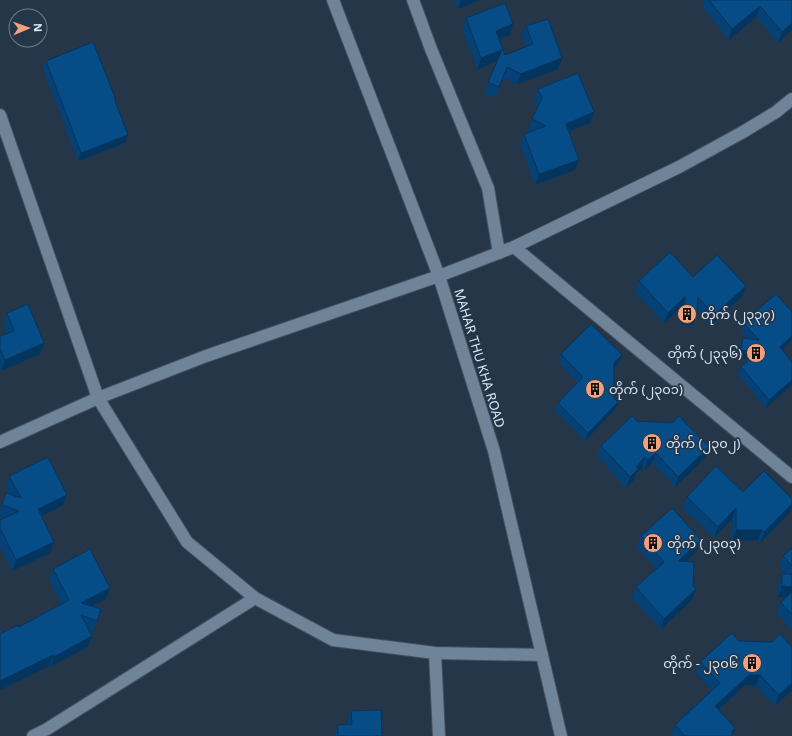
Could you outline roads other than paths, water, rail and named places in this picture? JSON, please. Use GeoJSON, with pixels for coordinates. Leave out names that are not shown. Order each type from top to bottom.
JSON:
{"type":"FeatureCollection","features":[{"type":"Feature","properties":{"kind":"street","name":"MAHAR THU KHA ROAD"},"geometry":{"type":"LineString","coordinates":[[333,0],[439,276],[494,451],[561,736]]}},
{"type":"Feature","properties":{"kind":"street"},"geometry":{"type":"LineString","coordinates":[[413,0],[488,188],[499,253]]}},
{"type":"Feature","properties":{"kind":"street"},"geometry":{"type":"LineString","coordinates":[[0,442],[98,398],[206,356],[439,276],[514,247],[679,167],[743,132],[776,112],[792,99]]}},
{"type":"Feature","properties":{"kind":"street"},"geometry":{"type":"LineString","coordinates":[[0,115],[98,398],[187,542],[255,598],[333,640],[435,653],[542,655]]}},
{"type":"Feature","properties":{"kind":"street"},"geometry":{"type":"LineString","coordinates":[[514,247],[792,477]]}},
{"type":"Feature","properties":{"kind":"street"},"geometry":{"type":"LineString","coordinates":[[33,736],[47,729],[255,598]]}},
{"type":"Feature","properties":{"kind":"street"},"geometry":{"type":"LineString","coordinates":[[435,653],[439,736]]}},
{"type":"Feature","properties":{"kind":"place","name":"တိုက် (၂၃၃၇)"},"geometry":{"type":"Point","coordinates":[687,314]}},
{"type":"Feature","properties":{"kind":"place","name":"တိုက် (၂၃၃၆)"},"geometry":{"type":"Point","coordinates":[756,353]}},
{"type":"Feature","properties":{"kind":"place","name":"တိုက် (၂၃၀၁)"},"geometry":{"type":"Point","coordinates":[595,389]}},
{"type":"Feature","properties":{"kind":"place","name":"တိုက် (၂၃၀၂)"},"geometry":{"type":"Point","coordinates":[652,443]}},
{"type":"Feature","properties":{"kind":"place","name":"တိုက် (၂၃၀၃)"},"geometry":{"type":"Point","coordinates":[653,543]}},
{"type":"Feature","properties":{"kind":"place","name":"တိုက် - ၂၃၀၆"},"geometry":{"type":"Point","coordinates":[752,663]}}]}
